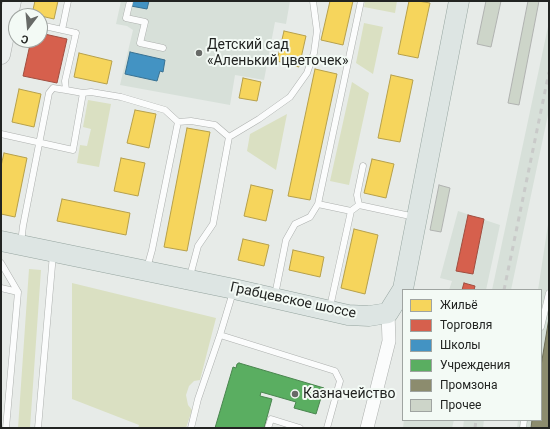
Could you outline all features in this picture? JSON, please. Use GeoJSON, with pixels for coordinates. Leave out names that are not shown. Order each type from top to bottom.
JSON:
{"type":"FeatureCollection","features":[{"type":"Feature","properties":{"kind":"main road"},"geometry":{"type":"LineString","coordinates":[[403,289],[459,1]]}},
{"type":"Feature","properties":{"kind":"main road"},"geometry":{"type":"LineString","coordinates":[[1,55],[8,28]]}},
{"type":"Feature","properties":{"kind":"main road","name":"Грабцевское шоссе"},"geometry":{"type":"LineString","coordinates":[[1,241],[234,289],[348,315],[369,316],[388,313]]}},
{"type":"Feature","properties":{"kind":"main road"},"geometry":{"type":"LineString","coordinates":[[388,313],[402,291]]}},
{"type":"Feature","properties":{"kind":"street"},"geometry":{"type":"LineString","coordinates":[[367,428],[389,341],[388,313]]}},
{"type":"Feature","properties":{"kind":"lane"},"geometry":{"type":"LineString","coordinates":[[62,30],[68,1]]}},
{"type":"Feature","properties":{"kind":"lane"},"geometry":{"type":"LineString","coordinates":[[130,1],[126,18],[145,22],[140,43],[163,48]]}},
{"type":"Feature","properties":{"kind":"lane"},"geometry":{"type":"LineString","coordinates":[[189,280],[198,246],[213,224],[229,137],[259,119],[290,97],[307,73],[314,53],[316,31],[313,1]]}},
{"type":"Feature","properties":{"kind":"lane"},"geometry":{"type":"LineString","coordinates":[[275,298],[286,240],[295,224],[310,217],[318,204],[361,1]]}},
{"type":"Feature","properties":{"kind":"lane"},"geometry":{"type":"LineString","coordinates":[[48,27],[76,33],[64,81],[66,90]]}},
{"type":"Feature","properties":{"kind":"lane"},"geometry":{"type":"LineString","coordinates":[[21,245],[23,226],[49,93],[53,88],[121,97],[165,110],[178,122],[191,121],[215,125],[229,137]]}},
{"type":"Feature","properties":{"kind":"lane"},"geometry":{"type":"LineString","coordinates":[[1,134],[73,150],[84,93]]}},
{"type":"Feature","properties":{"kind":"lane"},"geometry":{"type":"LineString","coordinates":[[146,271],[152,250],[178,122]]}},
{"type":"Feature","properties":{"kind":"lane"},"geometry":{"type":"LineString","coordinates":[[359,205],[357,195],[363,166]]}},
{"type":"Feature","properties":{"kind":"lane"},"geometry":{"type":"LineString","coordinates":[[318,204],[351,211]]}},
{"type":"Feature","properties":{"kind":"lane"},"geometry":{"type":"LineString","coordinates":[[330,310],[351,211],[359,205],[417,218]]}},
{"type":"Feature","properties":{"kind":"lane"},"geometry":{"type":"LineString","coordinates":[[38,428],[53,252]]}},
{"type":"Feature","properties":{"kind":"lane"},"geometry":{"type":"LineString","coordinates":[[1,263],[18,292],[6,428]]}},
{"type":"Feature","properties":{"kind":"lane"},"geometry":{"type":"LineString","coordinates":[[1,288],[18,292]]}},
{"type":"Feature","properties":{"kind":"lane"},"geometry":{"type":"LineString","coordinates":[[191,428],[198,399],[234,289]]}},
{"type":"Feature","properties":{"kind":"lane"},"geometry":{"type":"LineString","coordinates":[[542,323],[549,293]]}},
{"type":"Feature","properties":{"kind":"lane"},"geometry":{"type":"LineString","coordinates":[[220,335],[335,371],[340,381],[327,428]]}},
{"type":"Feature","properties":{"kind":"lane"},"geometry":{"type":"LineString","coordinates":[[268,428],[271,419],[300,428]]}},
{"type":"Feature","properties":{"kind":"shaded area","name":"Детский сад «Аленький цветочек»"},"geometry":{"type":"Polygon","coordinates":[[[121,1],[290,1],[286,24],[275,22],[264,80],[235,75],[230,105],[120,85],[133,30],[127,26],[116,24],[121,1]]]}},
{"type":"Feature","properties":{"kind":"shaded area"},"geometry":{"type":"Polygon","coordinates":[[[549,22],[549,110],[511,289],[492,289],[549,22]]]}},
{"type":"Feature","properties":{"kind":"shaded area"},"geometry":{"type":"Polygon","coordinates":[[[458,211],[500,225],[486,289],[449,289],[452,281],[440,278],[458,211]]]}},
{"type":"Feature","properties":{"kind":"shaded area"},"geometry":{"type":"Polygon","coordinates":[[[549,218],[549,428],[517,428],[518,421],[542,421],[542,289],[538,289],[549,218]]]}},
{"type":"Feature","properties":{"kind":"shaded area"},"geometry":{"type":"Polygon","coordinates":[[[404,421],[454,421],[452,428],[403,428],[404,421]]]}},
{"type":"Feature","properties":{"kind":"shaded area"},"geometry":{"type":"Polygon","coordinates":[[[464,421],[484,421],[483,428],[463,428],[464,421]]]}},
{"type":"Feature","properties":{"kind":"green space"},"geometry":{"type":"Polygon","coordinates":[[[365,1],[397,1],[395,13],[364,7],[365,1]]]}},
{"type":"Feature","properties":{"kind":"green space"},"geometry":{"type":"Polygon","coordinates":[[[364,23],[383,27],[373,74],[356,63],[364,23]]]}},
{"type":"Feature","properties":{"kind":"green space"},"geometry":{"type":"Polygon","coordinates":[[[352,82],[369,93],[349,185],[330,181],[352,82]]]}},
{"type":"Feature","properties":{"kind":"green space"},"geometry":{"type":"Polygon","coordinates":[[[88,100],[111,104],[99,167],[77,163],[80,145],[87,146],[91,129],[83,127],[88,100]]]}},
{"type":"Feature","properties":{"kind":"green space"},"geometry":{"type":"Polygon","coordinates":[[[287,114],[276,170],[247,151],[250,134],[287,114]]]}},
{"type":"Feature","properties":{"kind":"green space"},"geometry":{"type":"Polygon","coordinates":[[[29,269],[41,270],[30,428],[18,428],[29,269]]]}},
{"type":"Feature","properties":{"kind":"green space"},"geometry":{"type":"Polygon","coordinates":[[[72,283],[216,318],[200,380],[194,381],[189,386],[186,395],[188,405],[192,410],[186,428],[138,428],[139,425],[72,399],[72,283]]]}},
{"type":"Feature","properties":{"kind":"building: Жильё"},"geometry":{"type":"Polygon","coordinates":[[[35,1],[58,1],[54,19],[48,18],[48,8],[33,8],[35,1]]]}},
{"type":"Feature","properties":{"kind":"building: Жильё"},"geometry":{"type":"Polygon","coordinates":[[[330,1],[353,1],[343,45],[321,40],[330,1]]]}},
{"type":"Feature","properties":{"kind":"building: Жильё"},"geometry":{"type":"Polygon","coordinates":[[[409,1],[430,3],[418,58],[398,54],[409,1]]]}},
{"type":"Feature","properties":{"kind":"building: Жильё"},"geometry":{"type":"Polygon","coordinates":[[[284,31],[306,36],[299,67],[277,61],[284,31]]]}},
{"type":"Feature","properties":{"kind":"building: Жильё"},"geometry":{"type":"Polygon","coordinates":[[[79,53],[112,61],[107,84],[74,77],[79,53]]]}},
{"type":"Feature","properties":{"kind":"building: Жильё"},"geometry":{"type":"Polygon","coordinates":[[[315,69],[337,74],[310,200],[288,196],[315,69]]]}},
{"type":"Feature","properties":{"kind":"building: Жильё"},"geometry":{"type":"Polygon","coordinates":[[[391,75],[413,80],[400,142],[378,138],[391,75]]]}},
{"type":"Feature","properties":{"kind":"building: Жильё"},"geometry":{"type":"Polygon","coordinates":[[[243,78],[261,82],[257,101],[239,98],[243,78]]]}},
{"type":"Feature","properties":{"kind":"building: Жильё"},"geometry":{"type":"Polygon","coordinates":[[[19,89],[41,94],[34,127],[12,122],[19,89]]]}},
{"type":"Feature","properties":{"kind":"building: Жильё"},"geometry":{"type":"Polygon","coordinates":[[[135,110],[156,114],[149,148],[127,143],[135,110]]]}},
{"type":"Feature","properties":{"kind":"building: Жильё"},"geometry":{"type":"Polygon","coordinates":[[[187,128],[210,132],[187,251],[164,247],[187,128]]]}},
{"type":"Feature","properties":{"kind":"building: Жильё"},"geometry":{"type":"Polygon","coordinates":[[[4,153],[27,158],[15,217],[1,214],[1,166],[4,153]]]}},
{"type":"Feature","properties":{"kind":"building: Жильё"},"geometry":{"type":"Polygon","coordinates":[[[121,158],[145,163],[138,196],[114,191],[121,158]]]}},
{"type":"Feature","properties":{"kind":"building: Жильё"},"geometry":{"type":"Polygon","coordinates":[[[372,159],[394,164],[386,198],[364,193],[372,159]]]}},
{"type":"Feature","properties":{"kind":"building: Жильё"},"geometry":{"type":"Polygon","coordinates":[[[251,185],[273,190],[266,221],[244,216],[251,185]]]}},
{"type":"Feature","properties":{"kind":"building: Жильё"},"geometry":{"type":"Polygon","coordinates":[[[62,199],[130,213],[126,235],[57,221],[62,199]]]}},
{"type":"Feature","properties":{"kind":"building: Жильё"},"geometry":{"type":"Polygon","coordinates":[[[354,229],[378,235],[365,294],[341,288],[354,229]]]}},
{"type":"Feature","properties":{"kind":"building: Жильё"},"geometry":{"type":"Polygon","coordinates":[[[243,239],[269,245],[264,266],[238,260],[243,239]]]}},
{"type":"Feature","properties":{"kind":"building: Жильё"},"geometry":{"type":"Polygon","coordinates":[[[293,250],[324,257],[320,277],[289,270],[293,250]]]}},
{"type":"Feature","properties":{"kind":"building: Торговля"},"geometry":{"type":"Polygon","coordinates":[[[48,35],[67,39],[57,83],[23,76],[29,48],[48,48],[48,35]]]}},
{"type":"Feature","properties":{"kind":"building: Торговля"},"geometry":{"type":"Polygon","coordinates":[[[468,215],[484,219],[473,274],[456,271],[468,215]]]}},
{"type":"Feature","properties":{"kind":"building: Торговля"},"geometry":{"type":"Polygon","coordinates":[[[464,283],[475,286],[474,289],[462,289],[464,283]]]}},
{"type":"Feature","properties":{"kind":"building: Школы"},"geometry":{"type":"Polygon","coordinates":[[[132,1],[149,1],[147,9],[131,6],[132,1]]]}},
{"type":"Feature","properties":{"kind":"building: Школы"},"geometry":{"type":"Polygon","coordinates":[[[130,52],[165,60],[163,72],[160,71],[157,81],[125,74],[130,52]]]}},
{"type":"Feature","properties":{"kind":"building: Учреждения","name":"Казначейство"},"geometry":{"type":"Polygon","coordinates":[[[239,363],[324,388],[316,414],[294,408],[296,402],[261,392],[260,396],[272,399],[264,428],[215,428],[233,367],[236,368],[237,364],[239,363]]]}},
{"type":"Feature","properties":{"kind":"building: Промзона"},"geometry":{"type":"Polygon","coordinates":[[[549,318],[549,428],[531,428],[532,421],[542,421],[542,360],[549,318]]]}},
{"type":"Feature","properties":{"kind":"building: Прочее"},"geometry":{"type":"Polygon","coordinates":[[[486,1],[501,1],[491,47],[477,44],[486,1]]]}},
{"type":"Feature","properties":{"kind":"building: Прочее"},"geometry":{"type":"Polygon","coordinates":[[[528,1],[539,1],[519,105],[508,103],[528,1]]]}},
{"type":"Feature","properties":{"kind":"building: Прочее"},"geometry":{"type":"Polygon","coordinates":[[[439,185],[450,188],[441,232],[430,230],[439,185]]]}},
{"type":"Feature","properties":{"kind":"railway"},"geometry":{"type":"LineString","coordinates":[[504,289],[549,72]]}},
{"type":"Feature","properties":{"kind":"railway"},"geometry":{"type":"LineString","coordinates":[[475,428],[476,421]]}},
{"type":"Feature","properties":{"kind":"place","name":"Детский сад «Аленький цветочек»"},"geometry":{"type":"Point","coordinates":[199,53]}},
{"type":"Feature","properties":{"kind":"place","name":"Казначейство"},"geometry":{"type":"Point","coordinates":[295,394]}}]}
